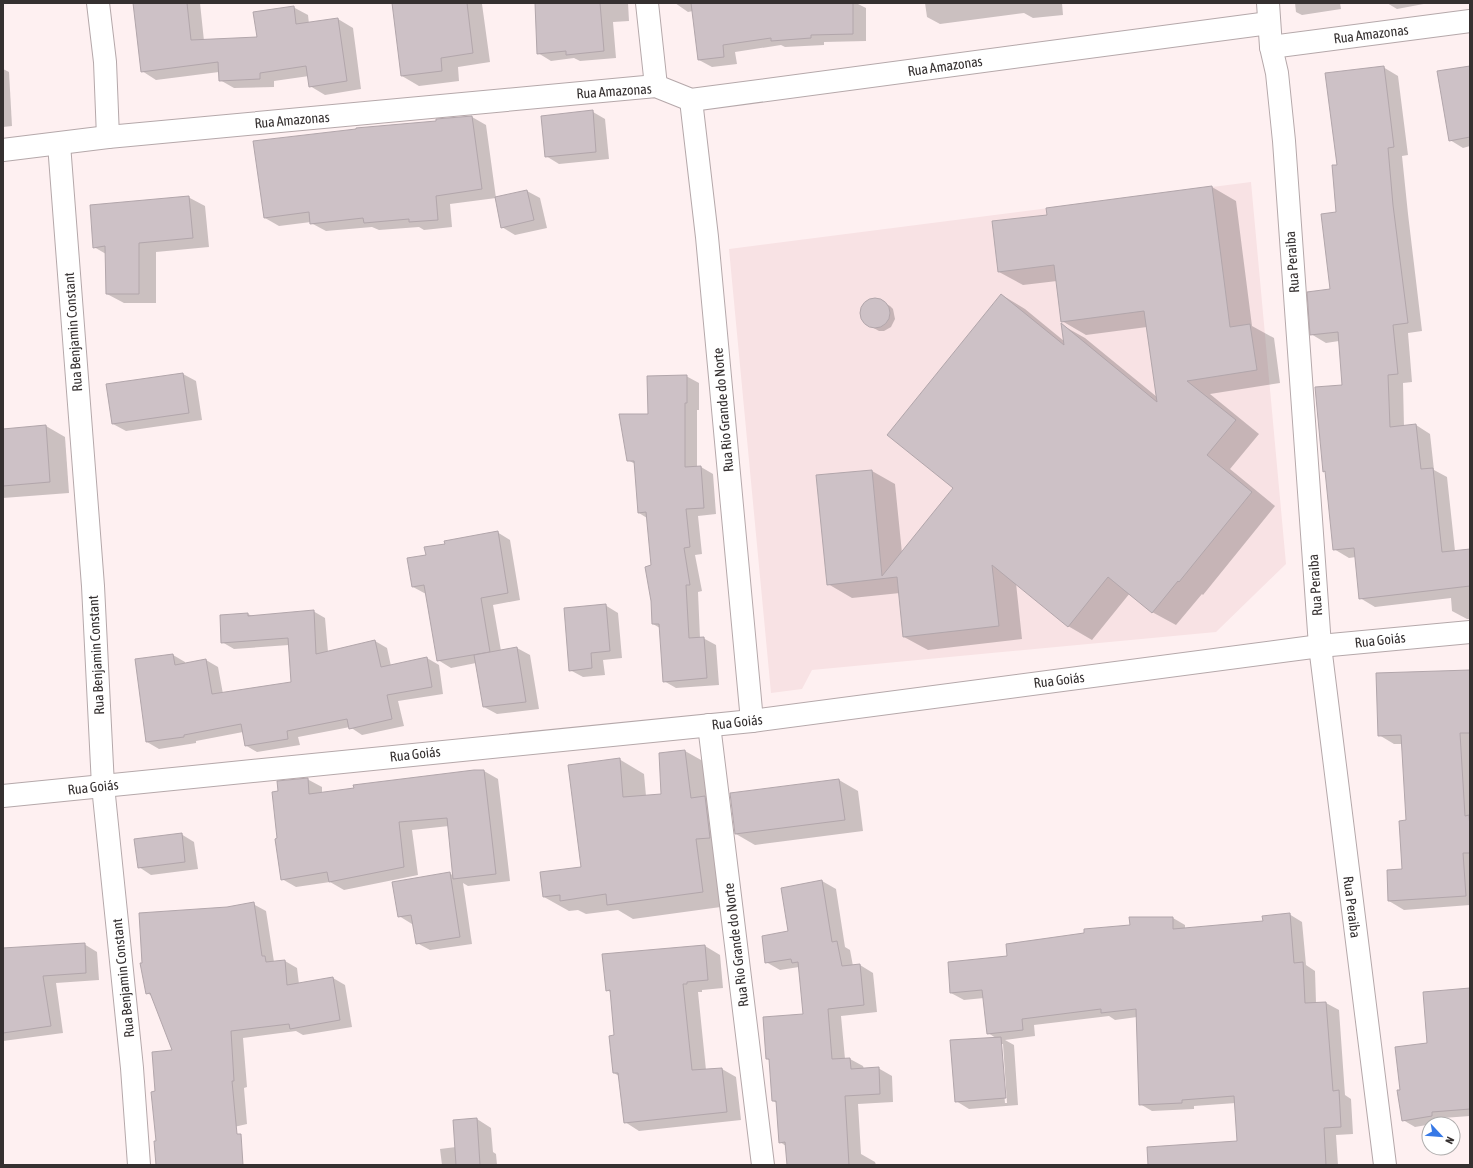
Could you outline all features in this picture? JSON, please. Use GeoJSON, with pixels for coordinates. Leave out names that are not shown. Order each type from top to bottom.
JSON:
{"type":"FeatureCollection","features":[{"type":"Feature","properties":{"kind":"street"},"geometry":{"type":"LineString","coordinates":[[98,3],[105,62],[108,138]]}},
{"type":"Feature","properties":{"kind":"street"},"geometry":{"type":"LineString","coordinates":[[647,3],[656,86]]}},
{"type":"Feature","properties":{"kind":"street","name":"Rua Amazonas"},"geometry":{"type":"LineString","coordinates":[[3,150],[108,138],[656,86],[691,100],[1268,13]]}},
{"type":"Feature","properties":{"kind":"street","name":"Rua Peraiba"},"geometry":{"type":"LineString","coordinates":[[1268,13],[1271,47],[1277,73],[1284,141],[1320,646],[1385,1165]]}},
{"type":"Feature","properties":{"kind":"street","name":"Rua Amazonas"},"geometry":{"type":"LineString","coordinates":[[1271,47],[1470,22]]}},
{"type":"Feature","properties":{"kind":"street","name":"Rua Rio Grande do Norte"},"geometry":{"type":"LineString","coordinates":[[691,100],[707,237],[752,721]]}},
{"type":"Feature","properties":{"kind":"street","name":"Rua Benjamin Constant"},"geometry":{"type":"LineString","coordinates":[[59,144],[92,578],[103,786],[132,1068],[139,1165]]}},
{"type":"Feature","properties":{"kind":"street","name":"Rua Goiás"},"geometry":{"type":"LineString","coordinates":[[3,796],[752,721],[1320,646],[1470,632]]}},
{"type":"Feature","properties":{"kind":"street","name":"Rua Rio Grande do Norte"},"geometry":{"type":"LineString","coordinates":[[709,725],[763,1165]]}},
{"type":"Feature","properties":{"kind":"shaded area"},"geometry":{"type":"Polygon","coordinates":[[[1251,182],[1286,564],[1216,632],[812,670],[802,689],[771,693],[729,249],[1251,182]]]}},
{"type":"Feature","properties":{"kind":"building"},"geometry":{"type":"Polygon","coordinates":[[[133,3],[187,3],[191,40],[257,37],[253,12],[294,6],[296,24],[338,18],[347,81],[309,87],[306,66],[260,73],[260,79],[219,81],[218,62],[141,72],[133,3]]]}},
{"type":"Feature","properties":{"kind":"building"},"geometry":{"type":"Polygon","coordinates":[[[392,3],[467,3],[473,53],[441,58],[442,71],[401,76],[392,3]]]}},
{"type":"Feature","properties":{"kind":"building"},"geometry":{"type":"Polygon","coordinates":[[[535,3],[600,3],[604,51],[566,55],[566,51],[537,54],[535,3]]]}},
{"type":"Feature","properties":{"kind":"building"},"geometry":{"type":"Polygon","coordinates":[[[691,3],[853,3],[853,34],[811,35],[811,38],[771,41],[771,38],[723,45],[724,57],[698,60],[691,3]]]}},
{"type":"Feature","properties":{"kind":"building"},"geometry":{"type":"Polygon","coordinates":[[[1384,66],[1394,147],[1388,148],[1393,205],[1408,323],[1393,325],[1398,374],[1388,375],[1390,427],[1416,424],[1421,469],[1433,468],[1442,552],[1470,549],[1470,586],[1359,599],[1354,548],[1333,550],[1325,471],[1323,472],[1315,387],[1342,385],[1338,332],[1310,335],[1307,292],[1330,289],[1321,214],[1336,212],[1332,165],[1337,165],[1325,73],[1384,66]]]}},
{"type":"Feature","properties":{"kind":"building"},"geometry":{"type":"Polygon","coordinates":[[[1470,66],[1470,137],[1449,141],[1437,71],[1470,66]]]}},
{"type":"Feature","properties":{"kind":"building"},"geometry":{"type":"Polygon","coordinates":[[[593,110],[596,152],[545,157],[541,116],[593,110]]]}},
{"type":"Feature","properties":{"kind":"building"},"geometry":{"type":"Polygon","coordinates":[[[472,116],[482,189],[436,196],[438,220],[409,222],[409,219],[364,223],[363,218],[310,224],[309,212],[264,218],[253,141],[356,128],[436,121],[436,119],[472,116]]]}},
{"type":"Feature","properties":{"kind":"building"},"geometry":{"type":"Polygon","coordinates":[[[1212,186],[1230,327],[1250,324],[1257,370],[1187,381],[1236,420],[1207,455],[1252,492],[1152,613],[1108,577],[1068,627],[992,565],[999,626],[903,637],[897,577],[827,585],[816,475],[872,470],[882,576],[953,488],[887,435],[1001,294],[1064,345],[1061,323],[1157,402],[1144,311],[1061,322],[1054,265],[998,272],[992,221],[1047,215],[1046,208],[1212,186]]]}},
{"type":"Feature","properties":{"kind":"building"},"geometry":{"type":"Polygon","coordinates":[[[527,190],[534,220],[501,228],[495,197],[527,190]]]}},
{"type":"Feature","properties":{"kind":"building"},"geometry":{"type":"Polygon","coordinates":[[[189,196],[193,238],[139,243],[139,294],[106,294],[105,246],[93,248],[90,205],[189,196]]]}},
{"type":"Feature","properties":{"kind":"building"},"geometry":{"type":"Polygon","coordinates":[[[875,298],[881,299],[889,307],[889,319],[881,327],[875,328],[869,327],[861,319],[860,313],[861,307],[869,299],[875,298]]]}},
{"type":"Feature","properties":{"kind":"building"},"geometry":{"type":"Polygon","coordinates":[[[183,373],[189,413],[112,424],[106,384],[183,373]]]}},
{"type":"Feature","properties":{"kind":"building"},"geometry":{"type":"Polygon","coordinates":[[[687,375],[687,403],[685,403],[685,467],[701,466],[704,508],[686,509],[690,547],[684,548],[690,585],[686,585],[689,638],[704,637],[707,678],[663,682],[659,624],[652,624],[651,601],[645,567],[651,565],[646,512],[638,513],[634,461],[627,461],[619,414],[648,414],[647,376],[687,375]]]}},
{"type":"Feature","properties":{"kind":"building"},"geometry":{"type":"Polygon","coordinates":[[[46,425],[50,482],[3,486],[3,429],[46,425]]]}},
{"type":"Feature","properties":{"kind":"building"},"geometry":{"type":"Polygon","coordinates":[[[498,531],[508,593],[481,598],[490,652],[437,661],[424,585],[412,587],[407,558],[426,555],[424,547],[445,544],[444,541],[498,531]]]}},
{"type":"Feature","properties":{"kind":"building"},"geometry":{"type":"Polygon","coordinates":[[[606,604],[610,651],[591,653],[592,668],[569,671],[564,608],[606,604]]]}},
{"type":"Feature","properties":{"kind":"building"},"geometry":{"type":"Polygon","coordinates":[[[314,610],[316,654],[375,640],[381,667],[427,657],[432,687],[387,695],[392,719],[349,729],[347,719],[287,731],[288,739],[245,746],[241,724],[184,735],[184,737],[146,742],[135,659],[173,654],[175,665],[206,659],[212,694],[291,682],[288,638],[221,643],[220,615],[248,613],[248,616],[314,610]]]}},
{"type":"Feature","properties":{"kind":"building"},"geometry":{"type":"Polygon","coordinates":[[[517,647],[526,702],[483,707],[474,655],[517,647]]]}},
{"type":"Feature","properties":{"kind":"building"},"geometry":{"type":"Polygon","coordinates":[[[1470,670],[1470,733],[1460,733],[1465,816],[1469,815],[1470,828],[1470,853],[1463,853],[1466,896],[1388,901],[1387,870],[1402,869],[1399,821],[1406,820],[1401,735],[1378,736],[1376,673],[1470,670]]]}},
{"type":"Feature","properties":{"kind":"building"},"geometry":{"type":"Polygon","coordinates":[[[685,750],[691,798],[705,796],[710,838],[696,839],[703,892],[607,905],[606,894],[560,901],[560,895],[543,897],[540,872],[581,867],[568,765],[620,758],[623,797],[661,794],[659,753],[685,750]]]}},
{"type":"Feature","properties":{"kind":"building"},"geometry":{"type":"Polygon","coordinates":[[[484,770],[496,874],[453,879],[447,818],[399,822],[404,867],[329,882],[327,872],[281,880],[275,839],[277,838],[272,792],[278,791],[277,781],[308,778],[309,794],[354,788],[353,785],[484,770]]]}},
{"type":"Feature","properties":{"kind":"building"},"geometry":{"type":"Polygon","coordinates":[[[839,779],[845,820],[735,834],[730,793],[839,779]]]}},
{"type":"Feature","properties":{"kind":"building"},"geometry":{"type":"Polygon","coordinates":[[[182,833],[185,862],[138,868],[134,839],[182,833]]]}},
{"type":"Feature","properties":{"kind":"building"},"geometry":{"type":"Polygon","coordinates":[[[450,872],[460,937],[416,944],[411,915],[398,917],[392,882],[450,872]]]}},
{"type":"Feature","properties":{"kind":"building"},"geometry":{"type":"Polygon","coordinates":[[[822,880],[832,942],[837,941],[842,966],[860,964],[864,1005],[828,1009],[832,1059],[850,1058],[851,1069],[879,1067],[880,1094],[845,1096],[849,1165],[787,1165],[785,1142],[779,1143],[776,1101],[772,1101],[769,1059],[766,1059],[763,1017],[803,1014],[798,962],[792,963],[791,959],[765,963],[762,936],[788,931],[781,888],[822,880]]]}},
{"type":"Feature","properties":{"kind":"building"},"geometry":{"type":"Polygon","coordinates":[[[254,902],[262,956],[265,956],[266,962],[285,960],[287,985],[333,977],[340,1020],[290,1029],[289,1024],[231,1031],[234,1081],[232,1081],[237,1134],[241,1134],[243,1165],[156,1165],[154,1141],[156,1141],[151,1092],[155,1091],[152,1052],[172,1050],[150,993],[146,994],[140,963],[142,963],[139,913],[227,907],[254,902]]]}},
{"type":"Feature","properties":{"kind":"building"},"geometry":{"type":"Polygon","coordinates":[[[1290,913],[1294,963],[1303,962],[1305,1003],[1326,1002],[1333,1091],[1339,1090],[1341,1127],[1324,1128],[1326,1165],[1148,1165],[1147,1147],[1237,1141],[1234,1096],[1182,1100],[1182,1103],[1139,1105],[1136,1009],[1101,1013],[1101,1009],[1022,1019],[1023,1030],[987,1034],[982,990],[950,993],[948,962],[1007,956],[1006,944],[1084,933],[1084,929],[1130,925],[1129,917],[1173,917],[1173,929],[1263,921],[1262,916],[1290,913]]]}},
{"type":"Feature","properties":{"kind":"building"},"geometry":{"type":"Polygon","coordinates":[[[85,943],[86,973],[43,976],[51,1026],[3,1033],[3,948],[85,943]]]}},
{"type":"Feature","properties":{"kind":"building"},"geometry":{"type":"Polygon","coordinates":[[[705,945],[708,980],[687,982],[687,984],[683,984],[692,1070],[722,1068],[727,1112],[624,1123],[618,1073],[613,1073],[609,1036],[614,1035],[610,990],[606,991],[602,954],[705,945]]]}},
{"type":"Feature","properties":{"kind":"building"},"geometry":{"type":"Polygon","coordinates":[[[1470,988],[1470,1109],[1432,1112],[1432,1116],[1421,1116],[1421,1118],[1402,1121],[1397,1090],[1400,1090],[1395,1047],[1427,1043],[1423,992],[1470,988]]]}},
{"type":"Feature","properties":{"kind":"building"},"geometry":{"type":"Polygon","coordinates":[[[1001,1037],[1006,1098],[955,1102],[950,1040],[1001,1037]]]}},
{"type":"Feature","properties":{"kind":"building"},"geometry":{"type":"Polygon","coordinates":[[[477,1118],[480,1165],[456,1165],[453,1120],[477,1118]]]}}]}
